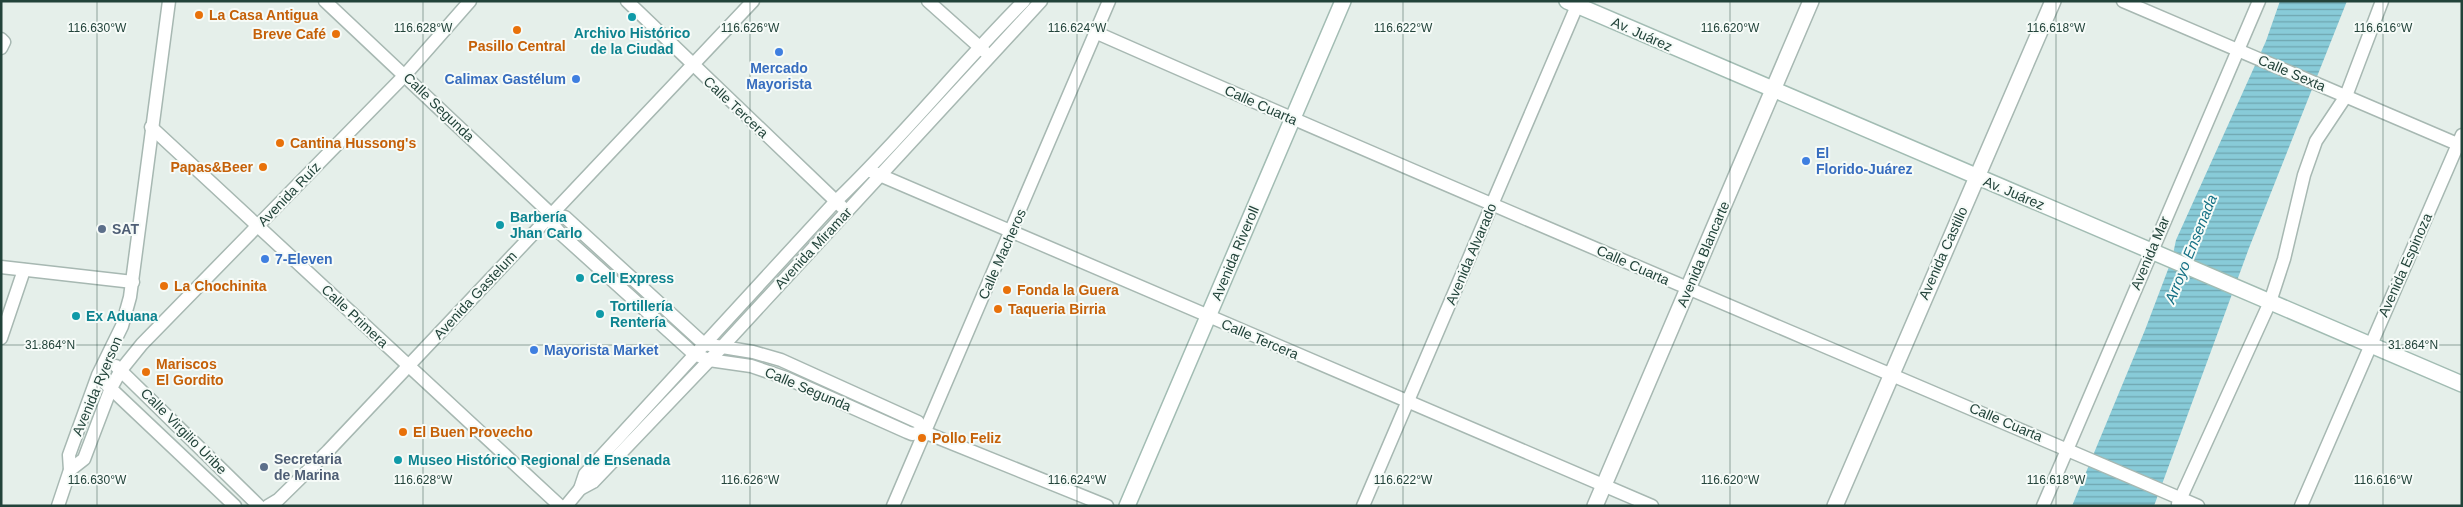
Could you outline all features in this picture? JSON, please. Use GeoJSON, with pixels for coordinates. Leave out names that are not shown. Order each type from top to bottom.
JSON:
{"type":"FeatureCollection","features":[{"type":"Feature","properties":{"kind":"main road","name":"Avenida Riveroll"},"geometry":{"type":"LineString","coordinates":[[1127,506],[1343,1]]}},
{"type":"Feature","properties":{"kind":"main road","name":"Avenida Blancarte"},"geometry":{"type":"LineString","coordinates":[[1595,506],[1811,1]]}},
{"type":"Feature","properties":{"kind":"main road","name":"Avenida Castillo"},"geometry":{"type":"LineString","coordinates":[[1835,506],[2053,1]]}},
{"type":"Feature","properties":{"kind":"main road","name":"Av. Juárez"},"geometry":{"type":"LineString","coordinates":[[1574,3],[1773,91],[2462,384]]}},
{"type":"Feature","properties":{"kind":"street","name":"Calle Segunda"},"geometry":{"type":"LineString","coordinates":[[325,1],[550,214],[558,231],[694,354],[709,360],[751,366],[786,378],[918,429],[1107,506]]}},
{"type":"Feature","properties":{"kind":"street","name":"Avenida Ruíz"},"geometry":{"type":"LineString","coordinates":[[111,388],[121,370],[142,344],[405,75],[470,1]]}},
{"type":"Feature","properties":{"kind":"street","name":"Calle Tercera"},"geometry":{"type":"LineString","coordinates":[[627,1],[847,211]]}},
{"type":"Feature","properties":{"kind":"street","name":"Avenida Gastelum"},"geometry":{"type":"LineString","coordinates":[[274,504],[408,366],[753,1]]}},
{"type":"Feature","properties":{"kind":"street"},"geometry":{"type":"LineString","coordinates":[[928,1],[990,55]]}},
{"type":"Feature","properties":{"kind":"street","name":"Avenida Miramar"},"geometry":{"type":"LineString","coordinates":[[580,489],[593,482],[721,348],[847,211],[874,173],[979,47],[1024,1]]}},
{"type":"Feature","properties":{"kind":"street","name":"Avenida Miramar"},"geometry":{"type":"LineString","coordinates":[[566,506],[580,489],[585,474],[836,201],[874,173],[1041,1]]}},
{"type":"Feature","properties":{"kind":"street","name":"Calle Macheros"},"geometry":{"type":"LineString","coordinates":[[893,506],[918,429],[1012,232],[1109,1]]}},
{"type":"Feature","properties":{"kind":"street","name":"Calle Sexta"},"geometry":{"type":"LineString","coordinates":[[2123,1],[2341,94],[2460,142]]}},
{"type":"Feature","properties":{"kind":"street","name":"Avenida Mar"},"geometry":{"type":"LineString","coordinates":[[2043,506],[2151,251],[2240,51],[2259,1]]}},
{"type":"Feature","properties":{"kind":"street"},"geometry":{"type":"LineString","coordinates":[[2179,502],[2270,302],[2284,259],[2304,176],[2316,141],[2341,94],[2382,1]]}},
{"type":"Feature","properties":{"kind":"street","name":"Avenida Ryerson"},"geometry":{"type":"LineString","coordinates":[[70,470],[69,455],[98,375],[122,326],[133,282],[151,127],[170,3]]}},
{"type":"Feature","properties":{"kind":"street","name":"Avenida Alvarado"},"geometry":{"type":"LineString","coordinates":[[1363,506],[1492,204],[1574,3]]}},
{"type":"Feature","properties":{"kind":"street","name":"Calle Cuarta"},"geometry":{"type":"LineString","coordinates":[[1097,33],[1291,119],[1688,289],[2080,453],[2167,492],[2179,502],[2198,506]]}},
{"type":"Feature","properties":{"kind":"street"},"geometry":{"type":"LineString","coordinates":[[1,39],[4,42],[1,48]]}},
{"type":"Feature","properties":{"kind":"street","name":"Calle Primera"},"geometry":{"type":"LineString","coordinates":[[151,127],[560,506]]}},
{"type":"Feature","properties":{"kind":"street","name":"Avenida Espinoza"},"geometry":{"type":"LineString","coordinates":[[2301,506],[2460,142]]}},
{"type":"Feature","properties":{"kind":"street","name":"Calle Tercera"},"geometry":{"type":"LineString","coordinates":[[874,173],[1652,506]]}},
{"type":"Feature","properties":{"kind":"street","name":"Calle Segunda"},"geometry":{"type":"LineString","coordinates":[[550,214],[565,217],[704,344],[753,352],[781,360],[918,429]]}},
{"type":"Feature","properties":{"kind":"street"},"geometry":{"type":"LineString","coordinates":[[1,267],[133,282]]}},
{"type":"Feature","properties":{"kind":"street"},"geometry":{"type":"LineString","coordinates":[[1,338],[24,270]]}},
{"type":"Feature","properties":{"kind":"street","name":"Calle Virgilio Uribe"},"geometry":{"type":"LineString","coordinates":[[107,359],[121,370],[259,506]]}},
{"type":"Feature","properties":{"kind":"street","name":"Calle Virgilio Uribe"},"geometry":{"type":"LineString","coordinates":[[98,375],[235,506]]}},
{"type":"Feature","properties":{"kind":"street","name":"Avenida Ryerson"},"geometry":{"type":"LineString","coordinates":[[70,470],[84,459],[111,388]]}},
{"type":"Feature","properties":{"kind":"street"},"geometry":{"type":"LineString","coordinates":[[58,506],[70,470]]}},
{"type":"Feature","properties":{"kind":"water","name":"Arroyo Ensenada"},"geometry":{"type":"Polygon","coordinates":[[[2280,1],[2347,1],[2249,248],[2154,506],[2072,506],[2145,330],[2172,259],[2176,240],[2266,41],[2280,1]]]}},
{"type":"Feature","properties":{"kind":"place","name":"La Casa Antigua"},"geometry":{"type":"Point","coordinates":[199,15]}},
{"type":"Feature","properties":{"kind":"place","name":"Archivo Histórico de la Ciudad"},"geometry":{"type":"Point","coordinates":[632,17]}},
{"type":"Feature","properties":{"kind":"place","name":"Pasillo Central"},"geometry":{"type":"Point","coordinates":[517,30]}},
{"type":"Feature","properties":{"kind":"place","name":"Breve Café"},"geometry":{"type":"Point","coordinates":[336,34]}},
{"type":"Feature","properties":{"kind":"place","name":"Mercado Mayorista"},"geometry":{"type":"Point","coordinates":[779,52]}},
{"type":"Feature","properties":{"kind":"place","name":"Calimax Gastélum"},"geometry":{"type":"Point","coordinates":[576,79]}},
{"type":"Feature","properties":{"kind":"place","name":"Cantina Hussong's"},"geometry":{"type":"Point","coordinates":[280,143]}},
{"type":"Feature","properties":{"kind":"place","name":"El Florido-Juárez"},"geometry":{"type":"Point","coordinates":[1806,161]}},
{"type":"Feature","properties":{"kind":"place","name":"Papas&Beer"},"geometry":{"type":"Point","coordinates":[263,167]}},
{"type":"Feature","properties":{"kind":"place","name":"Barbería Jhan Carlo"},"geometry":{"type":"Point","coordinates":[500,225]}},
{"type":"Feature","properties":{"kind":"place","name":"SAT"},"geometry":{"type":"Point","coordinates":[102,229]}},
{"type":"Feature","properties":{"kind":"place","name":"7-Eleven"},"geometry":{"type":"Point","coordinates":[265,259]}},
{"type":"Feature","properties":{"kind":"place","name":"Cell Express"},"geometry":{"type":"Point","coordinates":[580,278]}},
{"type":"Feature","properties":{"kind":"place","name":"La Chochinita"},"geometry":{"type":"Point","coordinates":[164,286]}},
{"type":"Feature","properties":{"kind":"place","name":"Fonda la Guera"},"geometry":{"type":"Point","coordinates":[1007,290]}},
{"type":"Feature","properties":{"kind":"place","name":"Taqueria Birria"},"geometry":{"type":"Point","coordinates":[998,309]}},
{"type":"Feature","properties":{"kind":"place","name":"Tortillería Rentería"},"geometry":{"type":"Point","coordinates":[600,314]}},
{"type":"Feature","properties":{"kind":"place","name":"Ex Aduana"},"geometry":{"type":"Point","coordinates":[76,316]}},
{"type":"Feature","properties":{"kind":"place","name":"Mayorista Market"},"geometry":{"type":"Point","coordinates":[534,350]}},
{"type":"Feature","properties":{"kind":"place","name":"Mariscos El Gordito"},"geometry":{"type":"Point","coordinates":[146,372]}},
{"type":"Feature","properties":{"kind":"place","name":"El Buen Provecho"},"geometry":{"type":"Point","coordinates":[403,432]}},
{"type":"Feature","properties":{"kind":"place","name":"Pollo Feliz"},"geometry":{"type":"Point","coordinates":[922,438]}},
{"type":"Feature","properties":{"kind":"place","name":"Museo Histórico Regional de Ensenada"},"geometry":{"type":"Point","coordinates":[398,460]}},
{"type":"Feature","properties":{"kind":"place","name":"Secretaria de Marina"},"geometry":{"type":"Point","coordinates":[264,467]}}]}
